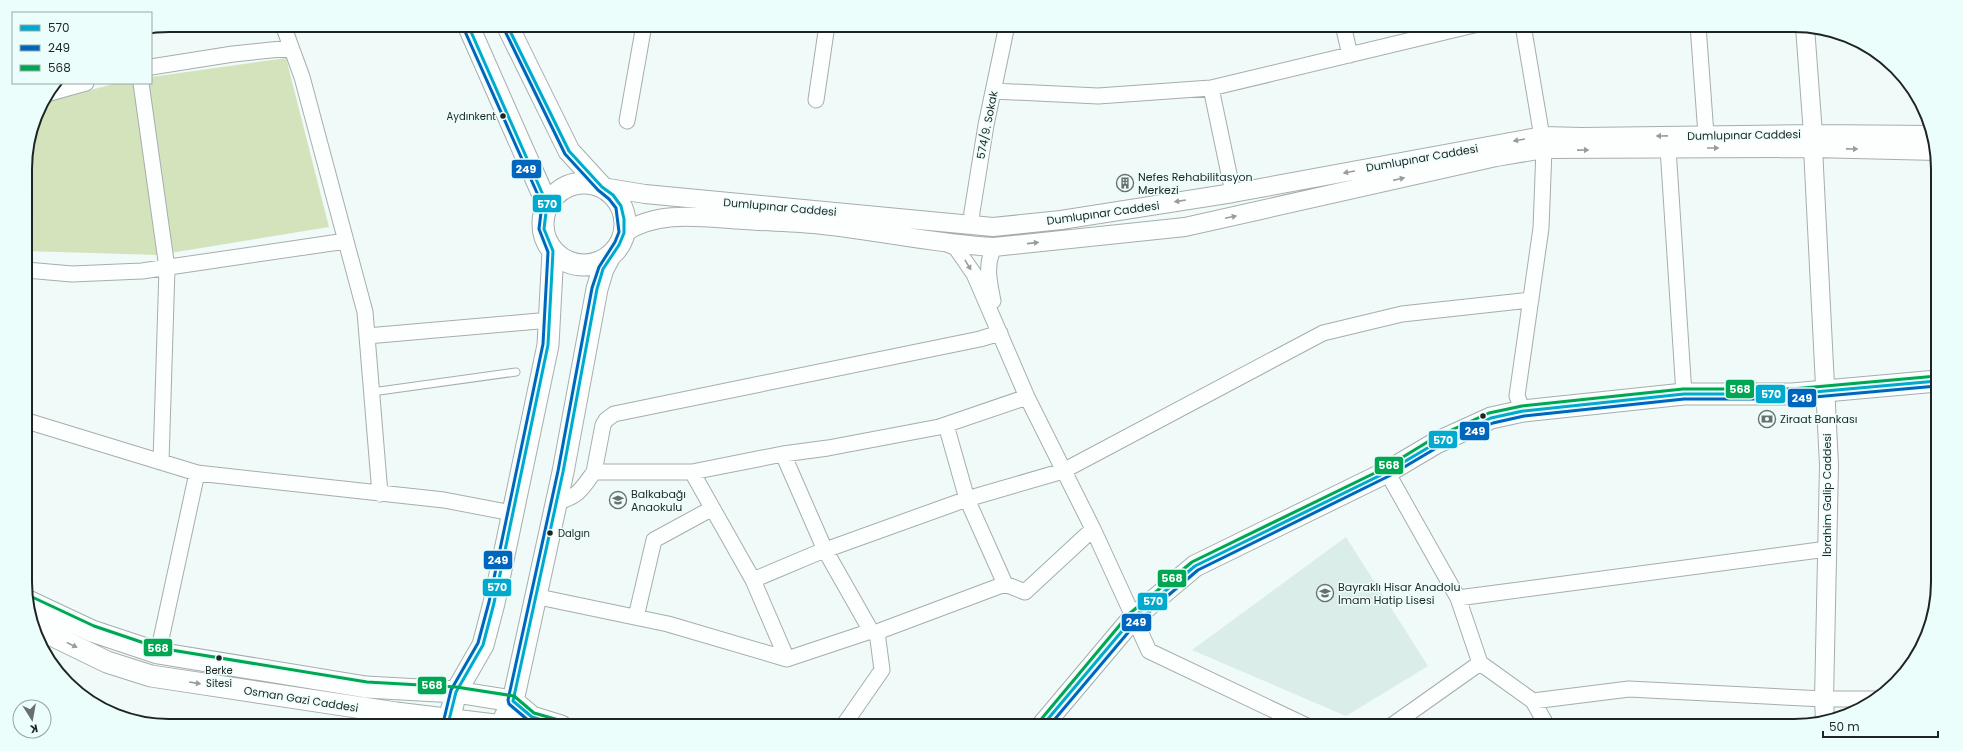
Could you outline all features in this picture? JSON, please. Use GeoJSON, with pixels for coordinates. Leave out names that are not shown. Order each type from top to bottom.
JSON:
{"type":"FeatureCollection","features":[{"type":"Feature","properties":{"kind":"main road"},"geometry":{"type":"LineString","coordinates":[[471,32],[547,204]]}},
{"type":"Feature","properties":{"kind":"main road"},"geometry":{"type":"LineString","coordinates":[[505,719],[513,701],[534,596],[556,503],[597,289],[603,269],[610,256],[619,245],[624,233],[624,219],[621,206],[613,195],[602,187],[569,150],[510,32]]}},
{"type":"Feature","properties":{"kind":"main road"},"geometry":{"type":"LineString","coordinates":[[602,187],[590,183],[565,187],[547,204],[543,216],[543,229],[546,241],[553,251],[563,259],[574,264],[593,263],[610,256]]}},
{"type":"Feature","properties":{"kind":"main road"},"geometry":{"type":"LineString","coordinates":[[449,719],[456,692],[483,646],[494,602],[548,345],[553,251]]}},
{"type":"Feature","properties":{"kind":"main road"},"geometry":{"type":"LineString","coordinates":[[1048,719],[1133,618],[1195,566],[1387,472],[1436,443],[1491,418],[1523,411],[1684,394],[1792,394],[1931,381]]}},
{"type":"Feature","properties":{"kind":"main road","name":"Osman Gazi Caddesi"},"geometry":{"type":"LineString","coordinates":[[34,604],[92,631],[158,653],[366,687],[456,692],[513,701]]}},
{"type":"Feature","properties":{"kind":"main road","name":"Osman Gazi Caddesi"},"geometry":{"type":"LineString","coordinates":[[41,630],[107,662],[151,676],[442,719]]}},
{"type":"Feature","properties":{"kind":"main road"},"geometry":{"type":"LineString","coordinates":[[513,701],[532,717],[538,719]]}},
{"type":"Feature","properties":{"kind":"street"},"geometry":{"type":"LineString","coordinates":[[286,32],[302,77],[365,312],[380,494]]}},
{"type":"Feature","properties":{"kind":"street"},"geometry":{"type":"LineString","coordinates":[[627,121],[643,32]]}},
{"type":"Feature","properties":{"kind":"street"},"geometry":{"type":"LineString","coordinates":[[816,100],[826,32]]}},
{"type":"Feature","properties":{"kind":"street","name":"574/9. Sokak"},"geometry":{"type":"LineString","coordinates":[[971,225],[993,91],[1006,32]]}},
{"type":"Feature","properties":{"kind":"street"},"geometry":{"type":"LineString","coordinates":[[1345,32],[1350,55]]}},
{"type":"Feature","properties":{"kind":"street"},"geometry":{"type":"LineString","coordinates":[[993,91],[1098,96],[1211,88],[1445,32]]}},
{"type":"Feature","properties":{"kind":"street"},"geometry":{"type":"LineString","coordinates":[[1523,411],[1517,396],[1541,228],[1544,142],[1524,32]]}},
{"type":"Feature","properties":{"kind":"street"},"geometry":{"type":"LineString","coordinates":[[1699,32],[1706,135]]}},
{"type":"Feature","properties":{"kind":"street","name":"İbrahim Galip Caddesi"},"geometry":{"type":"LineString","coordinates":[[1805,33],[1813,141],[1824,391],[1829,465],[1825,715]]}},
{"type":"Feature","properties":{"kind":"street"},"geometry":{"type":"LineString","coordinates":[[152,67],[233,54],[292,48]]}},
{"type":"Feature","properties":{"kind":"street"},"geometry":{"type":"LineString","coordinates":[[56,91],[82,84]]}},
{"type":"Feature","properties":{"kind":"street"},"geometry":{"type":"LineString","coordinates":[[140,84],[167,268],[161,462]]}},
{"type":"Feature","properties":{"kind":"street"},"geometry":{"type":"LineString","coordinates":[[1211,88],[1233,193]]}},
{"type":"Feature","properties":{"kind":"street","name":"Dumlupınar Caddesi"},"geometry":{"type":"LineString","coordinates":[[602,187],[645,194],[993,227],[1061,220],[1582,137],[1706,135],[1813,141],[1926,135]]}},
{"type":"Feature","properties":{"kind":"street"},"geometry":{"type":"LineString","coordinates":[[1544,142],[1668,148],[1813,141],[1930,150]]}},
{"type":"Feature","properties":{"kind":"street","name":"Dumlupınar Caddesi"},"geometry":{"type":"LineString","coordinates":[[624,233],[634,226],[651,220],[688,217],[821,225],[939,240],[966,245],[994,247],[1185,226],[1496,157],[1544,142]]}},
{"type":"Feature","properties":{"kind":"street"},"geometry":{"type":"LineString","coordinates":[[1668,148],[1684,394]]}},
{"type":"Feature","properties":{"kind":"street"},"geometry":{"type":"LineString","coordinates":[[939,240],[956,248],[974,274],[1027,397],[1093,529],[1149,652],[1292,719]]}},
{"type":"Feature","properties":{"kind":"street"},"geometry":{"type":"LineString","coordinates":[[32,271],[72,274],[142,271],[346,241]]}},
{"type":"Feature","properties":{"kind":"street"},"geometry":{"type":"LineString","coordinates":[[994,247],[990,256],[987,276],[1000,333]]}},
{"type":"Feature","properties":{"kind":"street"},"geometry":{"type":"LineString","coordinates":[[753,580],[825,550],[967,499],[1063,471],[1323,333],[1402,314],[1531,300]]}},
{"type":"Feature","properties":{"kind":"street"},"geometry":{"type":"LineString","coordinates":[[367,336],[550,320]]}},
{"type":"Feature","properties":{"kind":"street"},"geometry":{"type":"LineString","coordinates":[[556,503],[572,498],[579,493],[594,472],[603,425],[606,420],[614,414],[980,339],[1000,333]]}},
{"type":"Feature","properties":{"kind":"street"},"geometry":{"type":"LineString","coordinates":[[594,472],[692,472],[946,425],[1027,397]]}},
{"type":"Feature","properties":{"kind":"street"},"geometry":{"type":"LineString","coordinates":[[32,423],[197,473],[444,500],[512,513]]}},
{"type":"Feature","properties":{"kind":"street"},"geometry":{"type":"LineString","coordinates":[[946,425],[967,499],[1005,584]]}},
{"type":"Feature","properties":{"kind":"street"},"geometry":{"type":"LineString","coordinates":[[783,454],[825,550],[874,632],[882,670],[848,719]]}},
{"type":"Feature","properties":{"kind":"street"},"geometry":{"type":"LineString","coordinates":[[692,472],[753,580],[787,659]]}},
{"type":"Feature","properties":{"kind":"street"},"geometry":{"type":"LineString","coordinates":[[1387,472],[1458,598],[1480,663],[1533,701],[1543,719]]}},
{"type":"Feature","properties":{"kind":"street"},"geometry":{"type":"LineString","coordinates":[[158,653],[197,473]]}},
{"type":"Feature","properties":{"kind":"street"},"geometry":{"type":"LineString","coordinates":[[636,617],[654,540],[712,509]]}},
{"type":"Feature","properties":{"kind":"street"},"geometry":{"type":"LineString","coordinates":[[534,596],[668,624],[787,659],[874,632],[1005,584],[1024,592],[1093,529]]}},
{"type":"Feature","properties":{"kind":"street"},"geometry":{"type":"LineString","coordinates":[[1458,598],[1827,549]]}},
{"type":"Feature","properties":{"kind":"street"},"geometry":{"type":"LineString","coordinates":[[1401,719],[1480,663]]}},
{"type":"Feature","properties":{"kind":"street"},"geometry":{"type":"LineString","coordinates":[[1533,701],[1629,689],[1824,699],[1865,699]]}},
{"type":"Feature","properties":{"kind":"lane"},"geometry":{"type":"LineString","coordinates":[[372,392],[516,372]]}},
{"type":"Feature","properties":{"kind":"shaded area","name":"Bayraklı Hisar Anadolu İmam Hatip Lisesi"},"geometry":{"type":"Polygon","coordinates":[[[1346,537],[1428,666],[1346,716],[1192,650],[1346,537]]]}},
{"type":"Feature","properties":{"kind":"green space"},"geometry":{"type":"Polygon","coordinates":[[[286,58],[329,227],[158,255],[32,251],[32,160],[42,117],[50,101],[113,84],[152,84],[152,77],[286,58]]]}},
{"type":"Feature","properties":{"kind":"transit line","name":"249"},"geometry":{"type":"LineString","coordinates":[[444,719],[451,690],[478,643],[489,602],[543,344],[548,252],[539,229],[542,204],[465,32]]}},
{"type":"Feature","properties":{"kind":"transit line","name":"570"},"geometry":{"type":"LineString","coordinates":[[449,719],[456,692],[483,645],[494,603],[548,345],[553,251],[544,229],[547,204],[471,32]]}},
{"type":"Feature","properties":{"kind":"transit line","name":"249"},"geometry":{"type":"LineString","coordinates":[[505,32],[565,154],[616,208],[619,232],[615,242],[599,267],[592,288],[558,471],[508,700],[509,704],[527,719]]}},
{"type":"Feature","properties":{"kind":"transit line","name":"570"},"geometry":{"type":"LineString","coordinates":[[510,32],[569,151],[602,187],[613,195],[621,206],[624,219],[624,233],[619,245],[603,269],[597,289],[563,472],[513,701],[532,717],[538,719]]}},
{"type":"Feature","properties":{"kind":"transit line","name":"568"},"geometry":{"type":"LineString","coordinates":[[1041,719],[1129,614],[1192,562],[1385,468],[1434,438],[1489,413],[1522,406],[1683,389],[1792,389],[1931,377]]}},
{"type":"Feature","properties":{"kind":"transit line","name":"570"},"geometry":{"type":"LineString","coordinates":[[1048,719],[1133,618],[1195,566],[1387,472],[1436,443],[1491,418],[1523,411],[1684,394],[1792,394],[1931,382]]}},
{"type":"Feature","properties":{"kind":"transit line","name":"249"},"geometry":{"type":"LineString","coordinates":[[1055,719],[1137,622],[1198,570],[1389,476],[1438,447],[1493,423],[1524,416],[1684,399],[1792,399],[1931,387]]}},
{"type":"Feature","properties":{"kind":"transit line","name":"568"},"geometry":{"type":"LineString","coordinates":[[33,597],[94,626],[159,648],[367,682],[456,687],[514,696],[534,713],[555,719]]}},
{"type":"Feature","properties":{"kind":"place","name":"Aydınkent"},"geometry":{"type":"Point","coordinates":[503,116]}},
{"type":"Feature","properties":{"kind":"place","name":"Nefes Rehabilitasyon Merkezi"},"geometry":{"type":"Point","coordinates":[1125,183]}},
{"type":"Feature","properties":{"kind":"place","name":"Ziraat Bankası"},"geometry":{"type":"Point","coordinates":[1767,419]}},
{"type":"Feature","properties":{"kind":"place","name":"Balkabağı Anaokulu"},"geometry":{"type":"Point","coordinates":[618,500]}},
{"type":"Feature","properties":{"kind":"place","name":"Dalgın"},"geometry":{"type":"Point","coordinates":[550,533]}},
{"type":"Feature","properties":{"kind":"place","name":"Bayraklı Hisar Anadolu İmam Hatip Lisesi"},"geometry":{"type":"Point","coordinates":[1325,593]}},
{"type":"Feature","properties":{"kind":"place","name":"Berke Sitesi"},"geometry":{"type":"Point","coordinates":[219,658]}}]}
